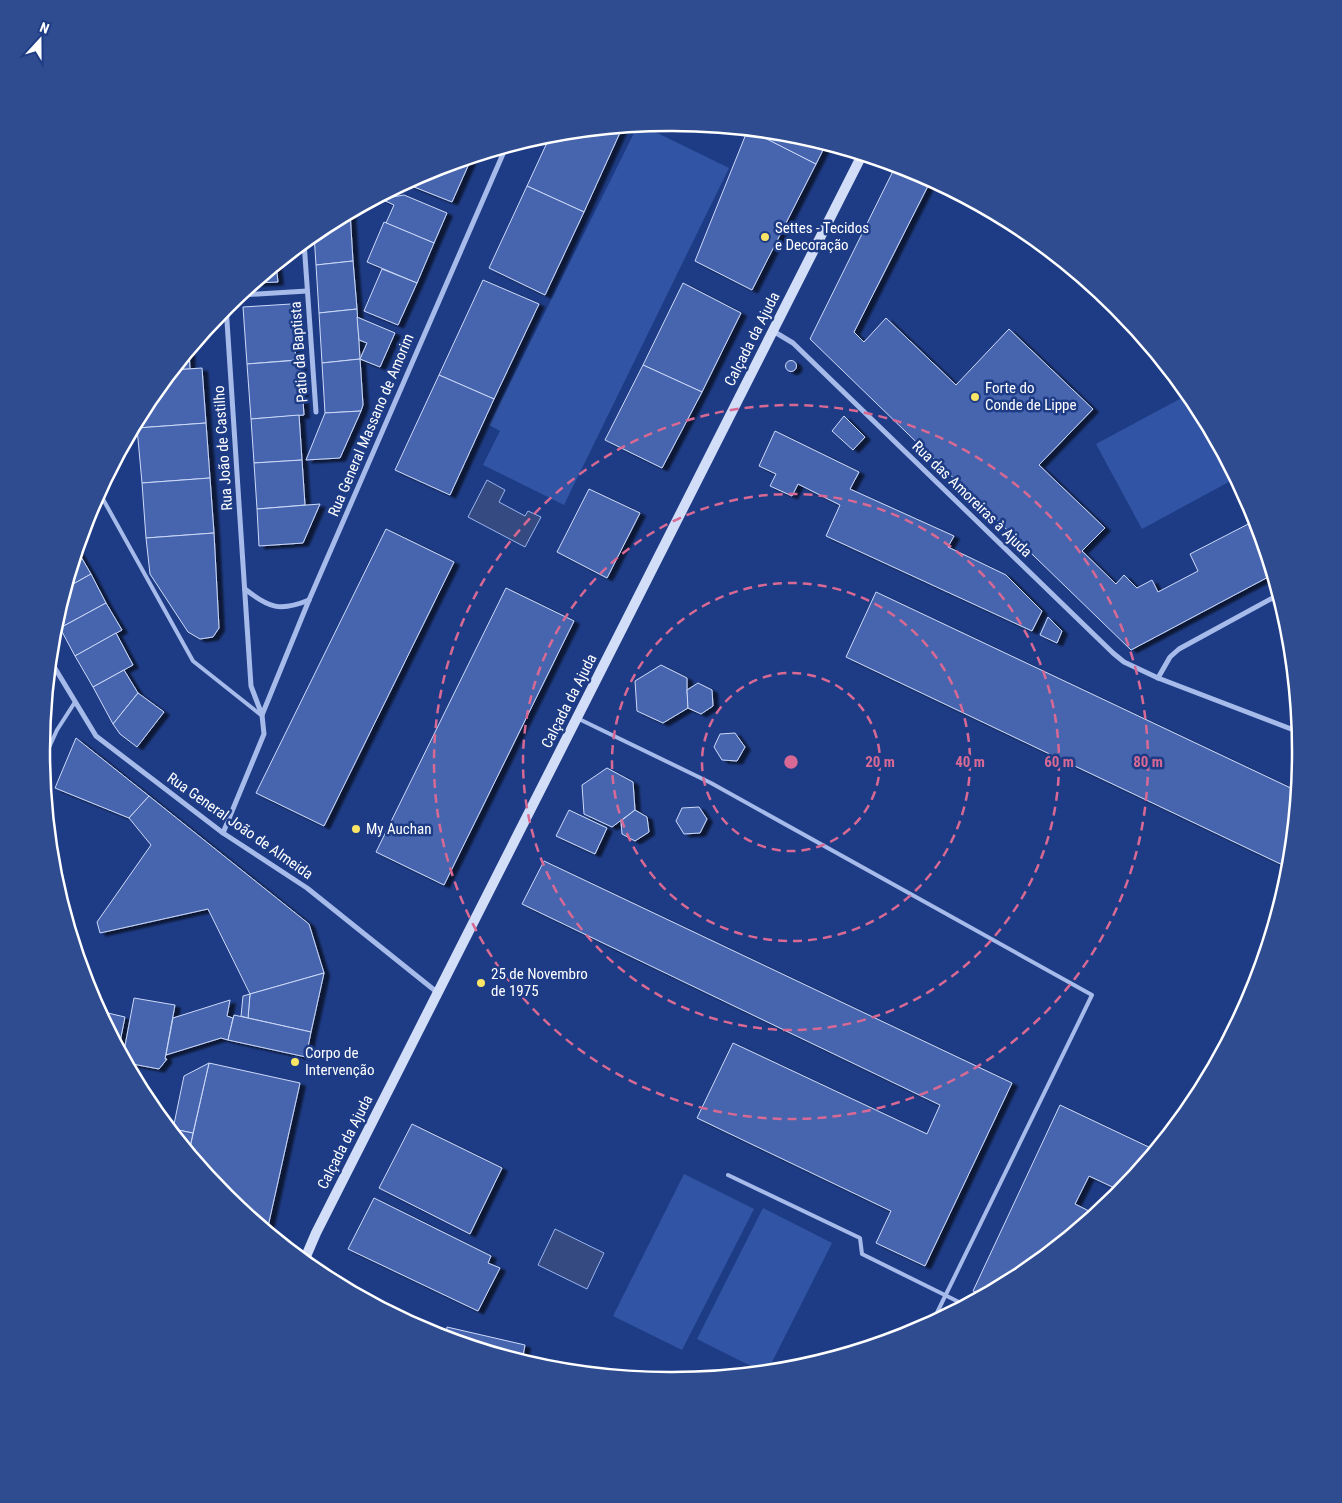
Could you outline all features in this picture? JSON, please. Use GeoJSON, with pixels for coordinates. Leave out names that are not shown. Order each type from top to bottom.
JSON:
{"type":"FeatureCollection","features":[{"type":"Feature","properties":{"kind":"street","name":"Rua General Massano de Amorim"},"geometry":{"type":"LineString","coordinates":[[262,715],[309,600],[503,154]]}},
{"type":"Feature","properties":{"kind":"street","name":"Calçada da Ajuda"},"geometry":{"type":"LineString","coordinates":[[307,1254],[576,718],[860,160]]}},
{"type":"Feature","properties":{"kind":"street","name":"Patio da Baptista"},"geometry":{"type":"LineString","coordinates":[[305,251],[316,412]]}},
{"type":"Feature","properties":{"kind":"street","name":"Patio da Baptista"},"geometry":{"type":"LineString","coordinates":[[252,294],[307,291]]}},
{"type":"Feature","properties":{"kind":"street","name":"Rua João de Castilho"},"geometry":{"type":"LineString","coordinates":[[223,833],[264,734],[262,715],[251,686],[227,318]]}},
{"type":"Feature","properties":{"kind":"street","name":"Rua das Amoreiras à Ajuda"},"geometry":{"type":"LineString","coordinates":[[773,331],[793,342],[1112,653],[1124,662],[1158,678],[1291,729]]}},
{"type":"Feature","properties":{"kind":"street"},"geometry":{"type":"LineString","coordinates":[[245,588],[263,603],[277,607],[289,608],[309,600]]}},
{"type":"Feature","properties":{"kind":"street"},"geometry":{"type":"LineString","coordinates":[[1158,678],[1170,657],[1179,649],[1273,598]]}},
{"type":"Feature","properties":{"kind":"street","name":"Rua General João de Almeida"},"geometry":{"type":"LineString","coordinates":[[55,669],[96,736],[223,833],[307,888],[438,993]]}},
{"type":"Feature","properties":{"kind":"lane"},"geometry":{"type":"LineString","coordinates":[[103,500],[192,661],[262,715]]}},
{"type":"Feature","properties":{"kind":"lane"},"geometry":{"type":"LineString","coordinates":[[50,745],[57,730],[76,702]]}},
{"type":"Feature","properties":{"kind":"lane"},"geometry":{"type":"LineString","coordinates":[[576,718],[711,783],[1092,995],[937,1312]]}},
{"type":"Feature","properties":{"kind":"lane"},"geometry":{"type":"LineString","coordinates":[[728,1175],[860,1238],[862,1254],[958,1301]]}},
{"type":"Feature","properties":{"kind":"shaded area"},"geometry":{"type":"Polygon","coordinates":[[[654,131],[729,168],[564,505],[483,465],[500,431],[489,425],[635,132],[654,131]]]}},
{"type":"Feature","properties":{"kind":"shaded area"},"geometry":{"type":"Polygon","coordinates":[[[1181,398],[1209,441],[1230,481],[1142,529],[1096,444],[1181,398]]]}},
{"type":"Feature","properties":{"kind":"shaded area"},"geometry":{"type":"Polygon","coordinates":[[[487,480],[505,490],[499,502],[525,516],[528,511],[541,517],[525,547],[468,517],[487,480]]]}},
{"type":"Feature","properties":{"kind":"shaded area"},"geometry":{"type":"Polygon","coordinates":[[[684,1174],[754,1209],[682,1350],[613,1316],[684,1174]]]}},
{"type":"Feature","properties":{"kind":"shaded area"},"geometry":{"type":"Polygon","coordinates":[[[763,1208],[832,1243],[771,1364],[753,1367],[697,1339],[763,1208]]]}},
{"type":"Feature","properties":{"kind":"shaded area"},"geometry":{"type":"Polygon","coordinates":[[[555,1229],[604,1253],[587,1289],[538,1265],[555,1229]]]}},
{"type":"Feature","properties":{"kind":"building"},"geometry":{"type":"Polygon","coordinates":[[[620,133],[584,212],[527,186],[547,143],[620,133]]]}},
{"type":"Feature","properties":{"kind":"building"},"geometry":{"type":"Polygon","coordinates":[[[745,135],[766,138],[816,164],[752,290],[695,261],[745,135]]]}},
{"type":"Feature","properties":{"kind":"building"},"geometry":{"type":"Polygon","coordinates":[[[765,138],[823,150],[816,164],[765,138]]]}},
{"type":"Feature","properties":{"kind":"building"},"geometry":{"type":"Polygon","coordinates":[[[469,164],[452,202],[414,187],[469,164]]]}},
{"type":"Feature","properties":{"kind":"building","name":"Forte do Conde de Lippe"},"geometry":{"type":"Polygon","coordinates":[[[893,172],[928,187],[854,332],[864,342],[886,318],[956,385],[1009,329],[1093,409],[1039,465],[1105,528],[1082,551],[1116,584],[1124,575],[1137,588],[1152,580],[1158,592],[1198,571],[1190,554],[1249,524],[1267,578],[1131,650],[810,339],[893,172]]]}},
{"type":"Feature","properties":{"kind":"building"},"geometry":{"type":"Polygon","coordinates":[[[527,186],[584,212],[545,295],[489,268],[527,186]]]}},
{"type":"Feature","properties":{"kind":"building"},"geometry":{"type":"Polygon","coordinates":[[[404,195],[447,213],[434,243],[386,223],[394,205],[385,201],[392,197],[404,195]]]}},
{"type":"Feature","properties":{"kind":"building"},"geometry":{"type":"Polygon","coordinates":[[[351,220],[353,261],[316,265],[315,243],[351,220]]]}},
{"type":"Feature","properties":{"kind":"building"},"geometry":{"type":"Polygon","coordinates":[[[384,222],[434,243],[417,283],[367,262],[384,222]]]}},
{"type":"Feature","properties":{"kind":"building"},"geometry":{"type":"Polygon","coordinates":[[[353,261],[357,309],[319,313],[316,265],[353,261]]]}},
{"type":"Feature","properties":{"kind":"building"},"geometry":{"type":"Polygon","coordinates":[[[382,269],[417,283],[398,325],[364,311],[382,269]]]}},
{"type":"Feature","properties":{"kind":"building"},"geometry":{"type":"Polygon","coordinates":[[[277,273],[278,282],[265,283],[277,273]]]}},
{"type":"Feature","properties":{"kind":"building"},"geometry":{"type":"Polygon","coordinates":[[[483,280],[539,304],[494,399],[439,375],[483,280]]]}},
{"type":"Feature","properties":{"kind":"building"},"geometry":{"type":"Polygon","coordinates":[[[683,283],[741,313],[702,392],[643,365],[683,283]]]}},
{"type":"Feature","properties":{"kind":"building"},"geometry":{"type":"Polygon","coordinates":[[[291,304],[296,360],[247,364],[243,307],[291,304]]]}},
{"type":"Feature","properties":{"kind":"building"},"geometry":{"type":"Polygon","coordinates":[[[357,309],[360,359],[322,363],[319,313],[357,309]]]}},
{"type":"Feature","properties":{"kind":"building"},"geometry":{"type":"Polygon","coordinates":[[[357,317],[395,333],[380,367],[360,359],[367,343],[359,340],[357,317]]]}},
{"type":"Feature","properties":{"kind":"building"},"geometry":{"type":"Polygon","coordinates":[[[189,359],[190,369],[181,370],[189,359]]]}},
{"type":"Feature","properties":{"kind":"building"},"geometry":{"type":"Polygon","coordinates":[[[360,359],[363,405],[361,411],[325,413],[322,363],[360,359]]]}},
{"type":"Feature","properties":{"kind":"building"},"geometry":{"type":"Polygon","coordinates":[[[300,360],[304,415],[251,419],[247,364],[300,360]]]}},
{"type":"Feature","properties":{"kind":"building"},"geometry":{"type":"Polygon","coordinates":[[[791,360],[797,366],[791,372],[785,366],[791,360]]]}},
{"type":"Feature","properties":{"kind":"building"},"geometry":{"type":"Polygon","coordinates":[[[643,365],[702,392],[662,468],[605,440],[643,365]]]}},
{"type":"Feature","properties":{"kind":"building"},"geometry":{"type":"Polygon","coordinates":[[[202,368],[206,423],[141,428],[155,406],[181,369],[202,368]]]}},
{"type":"Feature","properties":{"kind":"building"},"geometry":{"type":"Polygon","coordinates":[[[439,375],[494,399],[450,495],[395,470],[439,375]]]}},
{"type":"Feature","properties":{"kind":"building"},"geometry":{"type":"Polygon","coordinates":[[[361,411],[340,458],[306,460],[325,413],[361,411]]]}},
{"type":"Feature","properties":{"kind":"building"},"geometry":{"type":"Polygon","coordinates":[[[299,415],[302,460],[254,463],[251,419],[299,415]]]}},
{"type":"Feature","properties":{"kind":"building"},"geometry":{"type":"Polygon","coordinates":[[[844,416],[865,437],[853,450],[832,431],[844,416]]]}},
{"type":"Feature","properties":{"kind":"building"},"geometry":{"type":"Polygon","coordinates":[[[206,423],[210,478],[142,483],[138,434],[141,428],[206,423]]]}},
{"type":"Feature","properties":{"kind":"building"},"geometry":{"type":"Polygon","coordinates":[[[775,431],[859,472],[850,489],[954,536],[948,547],[1006,575],[1042,611],[1032,631],[826,536],[840,505],[798,484],[792,496],[770,486],[776,474],[759,466],[775,431]]]}},
{"type":"Feature","properties":{"kind":"building"},"geometry":{"type":"Polygon","coordinates":[[[302,460],[305,505],[257,509],[254,463],[302,460]]]}},
{"type":"Feature","properties":{"kind":"building"},"geometry":{"type":"Polygon","coordinates":[[[210,478],[214,533],[146,538],[142,483],[210,478]]]}},
{"type":"Feature","properties":{"kind":"building"},"geometry":{"type":"Polygon","coordinates":[[[589,489],[640,513],[607,578],[557,552],[589,489]]]}},
{"type":"Feature","properties":{"kind":"building"},"geometry":{"type":"Polygon","coordinates":[[[320,504],[303,543],[259,546],[257,509],[320,504]]]}},
{"type":"Feature","properties":{"kind":"building"},"geometry":{"type":"Polygon","coordinates":[[[386,529],[454,562],[324,826],[256,793],[386,529]]]}},
{"type":"Feature","properties":{"kind":"building"},"geometry":{"type":"Polygon","coordinates":[[[214,533],[219,628],[213,637],[200,639],[188,632],[150,574],[146,538],[214,533]]]}},
{"type":"Feature","properties":{"kind":"building"},"geometry":{"type":"Polygon","coordinates":[[[81,557],[91,574],[73,584],[81,557]]]}},
{"type":"Feature","properties":{"kind":"building"},"geometry":{"type":"Polygon","coordinates":[[[91,574],[106,603],[63,626],[71,591],[73,584],[91,574]]]}},
{"type":"Feature","properties":{"kind":"building"},"geometry":{"type":"Polygon","coordinates":[[[506,588],[574,621],[444,885],[376,852],[506,588]]]}},
{"type":"Feature","properties":{"kind":"building"},"geometry":{"type":"Polygon","coordinates":[[[876,592],[1291,788],[1287,833],[1282,864],[846,657],[876,592]]]}},
{"type":"Feature","properties":{"kind":"building"},"geometry":{"type":"Polygon","coordinates":[[[106,603],[122,630],[75,656],[62,631],[63,626],[106,603]]]}},
{"type":"Feature","properties":{"kind":"building"},"geometry":{"type":"Polygon","coordinates":[[[1048,617],[1062,631],[1057,643],[1040,635],[1048,617]]]}},
{"type":"Feature","properties":{"kind":"building"},"geometry":{"type":"Polygon","coordinates":[[[116,633],[133,665],[93,687],[75,656],[116,633]]]}},
{"type":"Feature","properties":{"kind":"building"},"geometry":{"type":"Polygon","coordinates":[[[661,665],[687,678],[688,708],[663,723],[637,711],[635,681],[661,665]]]}},
{"type":"Feature","properties":{"kind":"building"},"geometry":{"type":"Polygon","coordinates":[[[124,670],[138,693],[113,724],[93,687],[124,670]]]}},
{"type":"Feature","properties":{"kind":"building"},"geometry":{"type":"Polygon","coordinates":[[[698,683],[712,690],[713,706],[701,714],[688,708],[687,690],[698,683]]]}},
{"type":"Feature","properties":{"kind":"building"},"geometry":{"type":"Polygon","coordinates":[[[138,693],[164,712],[137,747],[120,734],[113,724],[138,693]]]}},
{"type":"Feature","properties":{"kind":"building"},"geometry":{"type":"Polygon","coordinates":[[[735,733],[745,747],[737,761],[722,760],[714,747],[720,734],[735,733]]]}},
{"type":"Feature","properties":{"kind":"building"},"geometry":{"type":"Polygon","coordinates":[[[76,738],[149,796],[129,818],[55,788],[76,738]]]}},
{"type":"Feature","properties":{"kind":"building"},"geometry":{"type":"Polygon","coordinates":[[[607,768],[633,782],[635,810],[612,827],[584,814],[582,785],[607,768]]]}},
{"type":"Feature","properties":{"kind":"building"},"geometry":{"type":"Polygon","coordinates":[[[149,796],[309,924],[324,973],[250,994],[208,909],[100,933],[97,922],[151,845],[129,818],[149,796]]]}},
{"type":"Feature","properties":{"kind":"building"},"geometry":{"type":"Polygon","coordinates":[[[699,807],[707,819],[700,833],[684,834],[676,821],[682,808],[699,807]]]}},
{"type":"Feature","properties":{"kind":"building"},"geometry":{"type":"Polygon","coordinates":[[[569,810],[607,828],[595,854],[556,836],[569,810]]]}},
{"type":"Feature","properties":{"kind":"building"},"geometry":{"type":"Polygon","coordinates":[[[635,810],[647,817],[649,832],[635,841],[622,834],[621,821],[635,810]]]}},
{"type":"Feature","properties":{"kind":"building"},"geometry":{"type":"Polygon","coordinates":[[[544,861],[1012,1083],[925,1266],[876,1243],[891,1211],[697,1118],[733,1043],[927,1134],[940,1105],[522,904],[544,861]]]}},
{"type":"Feature","properties":{"kind":"building"},"geometry":{"type":"Polygon","coordinates":[[[324,973],[311,1032],[248,1018],[250,994],[324,973]]]}},
{"type":"Feature","properties":{"kind":"building"},"geometry":{"type":"Polygon","coordinates":[[[250,994],[248,1018],[241,1016],[243,996],[250,994]]]}},
{"type":"Feature","properties":{"kind":"building"},"geometry":{"type":"Polygon","coordinates":[[[134,998],[175,1005],[165,1059],[167,1059],[159,1069],[135,1064],[125,1047],[134,998]]]}},
{"type":"Feature","properties":{"kind":"building"},"geometry":{"type":"Polygon","coordinates":[[[230,1000],[227,1016],[233,1018],[228,1040],[221,1038],[166,1055],[173,1018],[230,1000]]]}},
{"type":"Feature","properties":{"kind":"building"},"geometry":{"type":"Polygon","coordinates":[[[108,1013],[125,1017],[121,1039],[108,1013]]]}},
{"type":"Feature","properties":{"kind":"building"},"geometry":{"type":"Polygon","coordinates":[[[234,1015],[311,1032],[306,1057],[228,1040],[234,1015]]]}},
{"type":"Feature","properties":{"kind":"building"},"geometry":{"type":"Polygon","coordinates":[[[209,1063],[300,1083],[269,1224],[232,1191],[191,1145],[209,1063]]]}},
{"type":"Feature","properties":{"kind":"building"},"geometry":{"type":"Polygon","coordinates":[[[209,1063],[193,1133],[178,1130],[174,1124],[184,1076],[209,1063]]]}},
{"type":"Feature","properties":{"kind":"building"},"geometry":{"type":"Polygon","coordinates":[[[1060,1105],[1149,1147],[1113,1187],[1089,1176],[1075,1204],[1088,1211],[1049,1244],[1016,1268],[975,1292],[973,1291],[1060,1105]]]}},
{"type":"Feature","properties":{"kind":"building"},"geometry":{"type":"Polygon","coordinates":[[[412,1124],[502,1168],[470,1234],[379,1188],[412,1124]]]}},
{"type":"Feature","properties":{"kind":"building"},"geometry":{"type":"Polygon","coordinates":[[[178,1130],[193,1133],[190,1145],[178,1130]]]}},
{"type":"Feature","properties":{"kind":"building"},"geometry":{"type":"Polygon","coordinates":[[[374,1198],[491,1256],[488,1263],[500,1268],[478,1311],[348,1249],[374,1198]]]}},
{"type":"Feature","properties":{"kind":"building"},"geometry":{"type":"Polygon","coordinates":[[[447,1327],[525,1345],[523,1354],[471,1340],[446,1330],[447,1327]]]}},
{"type":"Feature","properties":{"kind":"place","name":"Settes - Tecidos e Decoração"},"geometry":{"type":"Point","coordinates":[765,237]}},
{"type":"Feature","properties":{"kind":"place","name":"Forte do Conde de Lippe"},"geometry":{"type":"Point","coordinates":[975,397]}},
{"type":"Feature","properties":{"kind":"place","name":"My Auchan"},"geometry":{"type":"Point","coordinates":[356,829]}},
{"type":"Feature","properties":{"kind":"place","name":"25 de Novembro de 1975"},"geometry":{"type":"Point","coordinates":[481,983]}},
{"type":"Feature","properties":{"kind":"place","name":"Corpo de Intervenção"},"geometry":{"type":"Point","coordinates":[295,1062]}}]}
